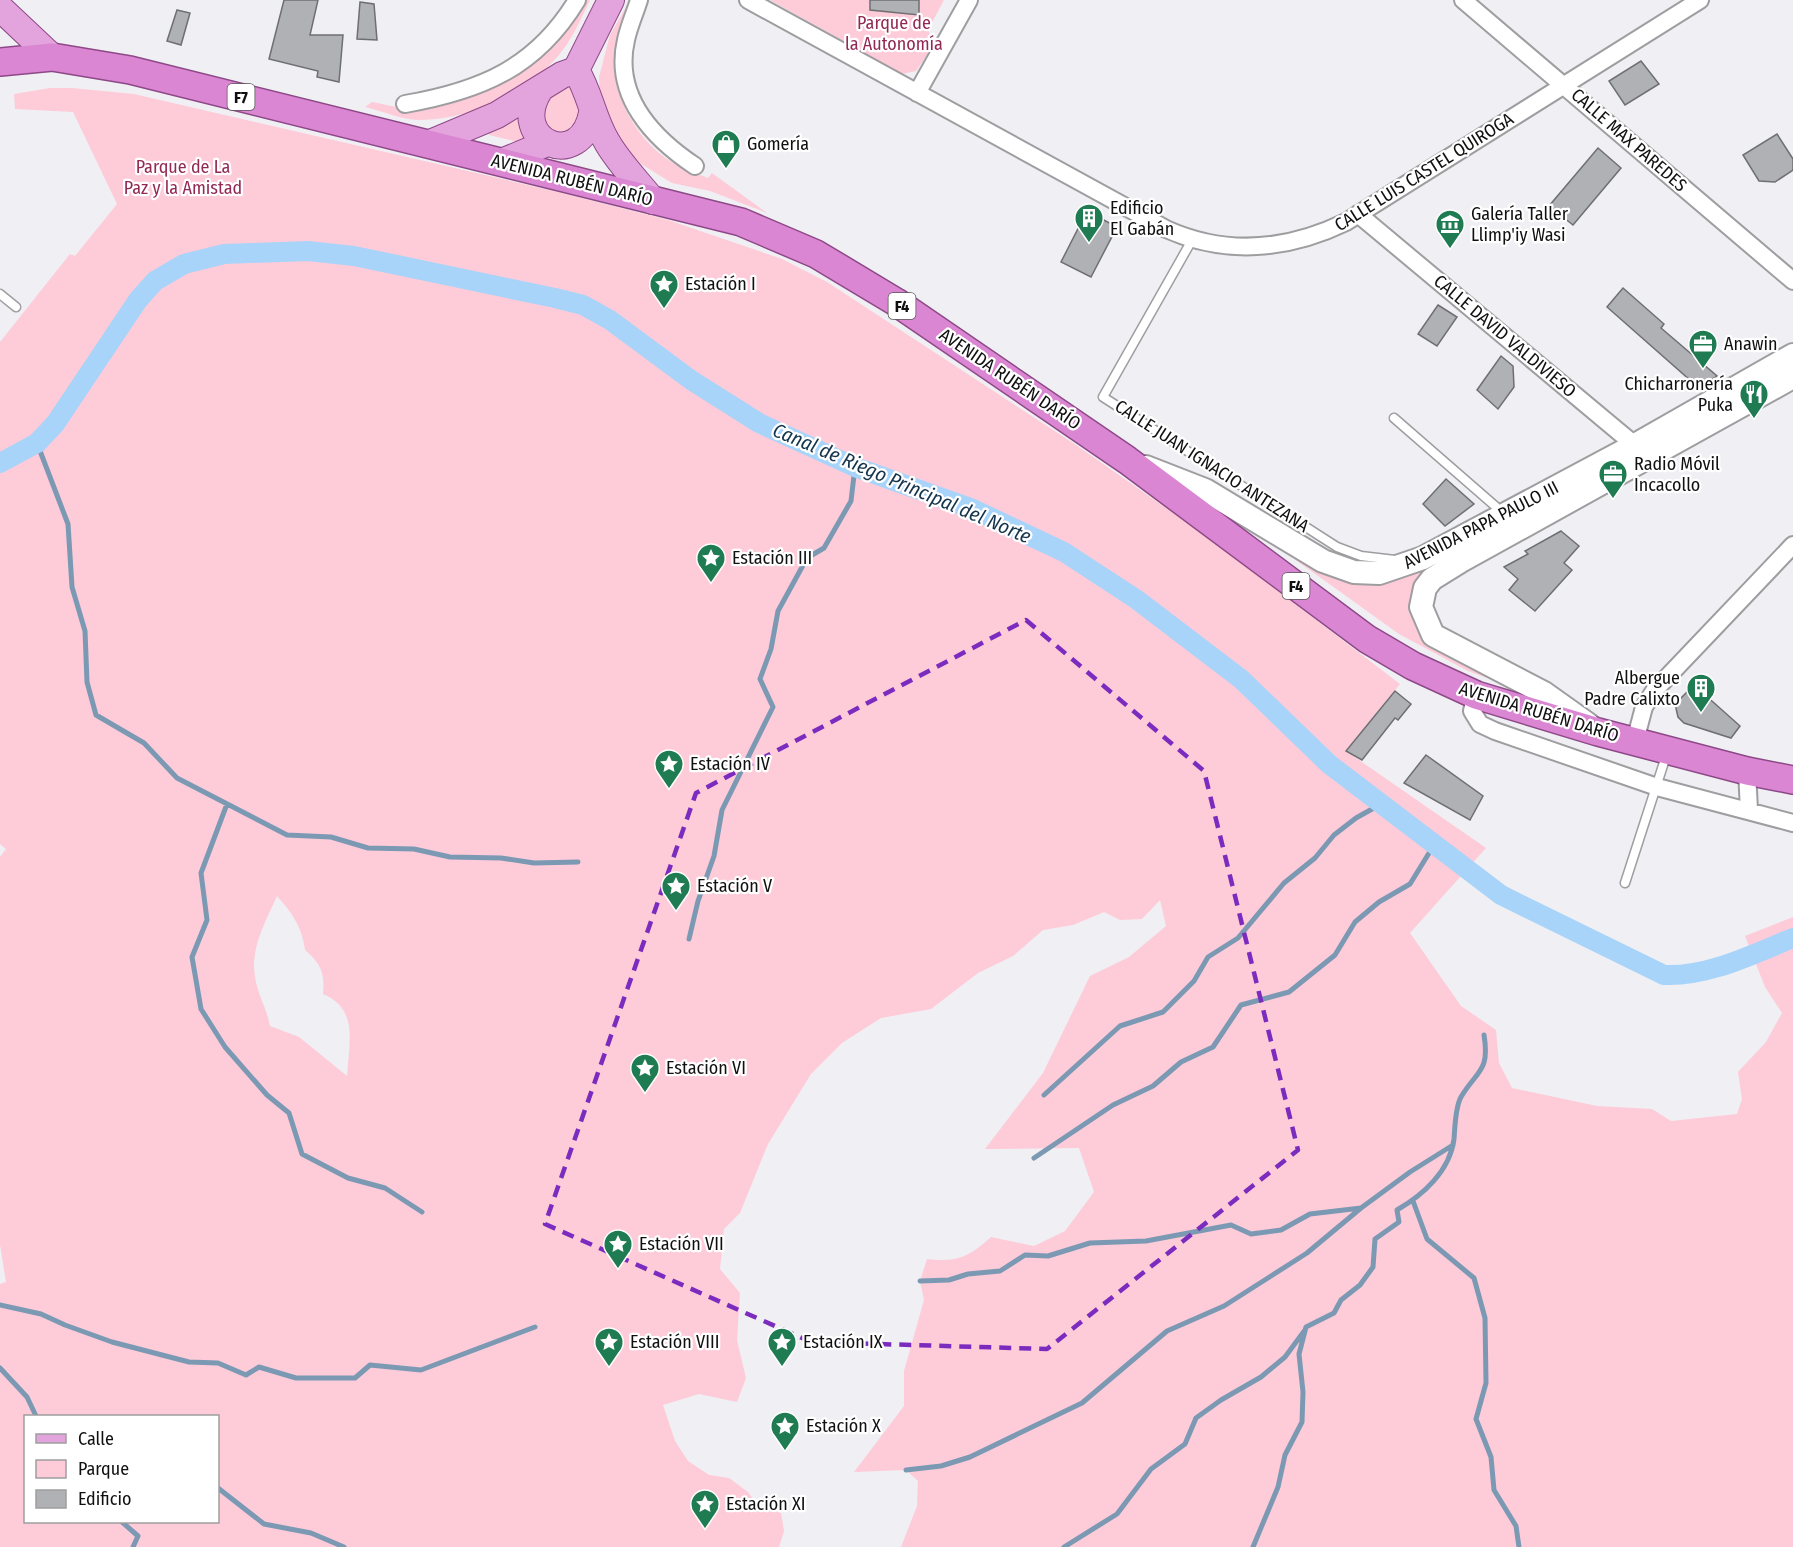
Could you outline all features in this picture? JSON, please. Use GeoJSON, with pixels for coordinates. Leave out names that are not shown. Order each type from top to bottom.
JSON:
{"type":"FeatureCollection","features":[{"type":"Feature","properties":{"kind":"highway","name":"AVENIDA RUBÉN DARÍO"},"geometry":{"type":"LineString","coordinates":[[0,62],[52,57],[130,70],[504,161],[741,222],[816,254],[896,302],[1127,460],[1367,639],[1413,666],[1476,695],[1598,732],[1747,771],[1793,780]]}},
{"type":"Feature","properties":{"kind":"main road"},"geometry":{"type":"LineString","coordinates":[[428,144],[497,115],[562,75],[576,70],[611,0]]}},
{"type":"Feature","properties":{"kind":"main road"},"geometry":{"type":"LineString","coordinates":[[0,8],[52,57]]}},
{"type":"Feature","properties":{"kind":"main road"},"geometry":{"type":"LineString","coordinates":[[504,161],[551,144],[567,146],[579,141],[590,124],[592,113],[590,96],[576,70]]}},
{"type":"Feature","properties":{"kind":"main road"},"geometry":{"type":"LineString","coordinates":[[539,91],[530,110],[533,128],[551,144],[580,182]]}},
{"type":"Feature","properties":{"kind":"main road"},"geometry":{"type":"LineString","coordinates":[[592,113],[607,143],[653,201]]}},
{"type":"Feature","properties":{"kind":"main road","name":"AVENIDA PAPA PAULO III"},"geometry":{"type":"LineString","coordinates":[[1598,732],[1544,693],[1433,635],[1421,607],[1422,598],[1432,579],[1643,451],[1793,355]]}},
{"type":"Feature","properties":{"kind":"main road","name":"AVENIDA PAPA PAULO III"},"geometry":{"type":"LineString","coordinates":[[1127,460],[1205,490],[1323,561],[1354,572],[1379,573],[1424,558],[1504,515],[1643,451],[1793,377]]}},
{"type":"Feature","properties":{"kind":"street"},"geometry":{"type":"LineString","coordinates":[[405,104],[468,90],[509,71],[548,41],[577,0]]}},
{"type":"Feature","properties":{"kind":"street"},"geometry":{"type":"LineString","coordinates":[[639,0],[625,42],[624,73],[630,96],[652,133],[669,149],[695,166]]}},
{"type":"Feature","properties":{"kind":"street","name":"CALLE LUIS CASTEL QUIROGA"},"geometry":{"type":"LineString","coordinates":[[748,0],[916,93],[1192,240],[1229,246],[1282,245],[1315,237],[1358,214],[1566,86],[1700,0]]}},
{"type":"Feature","properties":{"kind":"street"},"geometry":{"type":"LineString","coordinates":[[916,93],[969,0]]}},
{"type":"Feature","properties":{"kind":"street","name":"CALLE MAX PAREDES"},"geometry":{"type":"LineString","coordinates":[[1463,0],[1793,281]]}},
{"type":"Feature","properties":{"kind":"street","name":"CALLE DAVID VALDIVIESO"},"geometry":{"type":"LineString","coordinates":[[1358,214],[1643,451]]}},
{"type":"Feature","properties":{"kind":"street"},"geometry":{"type":"LineString","coordinates":[[1635,741],[1644,707],[1654,691],[1793,545]]}},
{"type":"Feature","properties":{"kind":"street"},"geometry":{"type":"LineString","coordinates":[[1476,695],[1472,711],[1480,724],[1657,787],[1793,823]]}},
{"type":"Feature","properties":{"kind":"street"},"geometry":{"type":"LineString","coordinates":[[1747,771],[1749,810]]}},
{"type":"Feature","properties":{"kind":"lane","name":"CALLE JUAN IGNACIO ANTEZANA"},"geometry":{"type":"LineString","coordinates":[[1192,240],[1103,397],[1337,547],[1361,556],[1400,560],[1424,558]]}},
{"type":"Feature","properties":{"kind":"lane"},"geometry":{"type":"LineString","coordinates":[[0,294],[16,307]]}},
{"type":"Feature","properties":{"kind":"lane"},"geometry":{"type":"LineString","coordinates":[[1394,418],[1504,515]]}},
{"type":"Feature","properties":{"kind":"lane"},"geometry":{"type":"LineString","coordinates":[[1624,883],[1668,750]]}},
{"type":"Feature","properties":{"kind":"highlighted area"},"geometry":{"type":"Polygon","coordinates":[[[1026,620],[1204,771],[1298,1150],[1047,1349],[811,1342],[545,1224],[696,793],[1026,620]]]}},
{"type":"Feature","properties":{"kind":"green space"},"geometry":{"type":"Polygon","coordinates":[[[583,0],[590,0],[572,36],[558,56],[530,82],[495,102],[457,115],[419,120],[365,107],[372,102],[409,109],[434,108],[489,87],[522,69],[549,47],[561,34],[583,0]]]}},
{"type":"Feature","properties":{"kind":"green space"},"geometry":{"type":"Polygon","coordinates":[[[630,0],[633,0],[619,39],[615,69],[621,99],[636,128],[646,141],[670,161],[708,178],[712,173],[767,213],[710,191],[672,183],[641,164],[621,144],[600,98],[599,77],[610,35],[630,0]]]}},
{"type":"Feature","properties":{"kind":"green space","name":"Parque de la Autonomía"},"geometry":{"type":"Polygon","coordinates":[[[770,0],[944,0],[928,30],[934,45],[916,71],[902,74],[770,0]]]}},
{"type":"Feature","properties":{"kind":"green space"},"geometry":{"type":"Polygon","coordinates":[[[565,86],[573,89],[581,124],[554,140],[539,111],[545,102],[565,86]]]}},
{"type":"Feature","properties":{"kind":"green space","name":"Parque de La Paz y la Amistad"},"geometry":{"type":"Polygon","coordinates":[[[50,88],[134,94],[554,191],[668,220],[782,259],[827,282],[1076,445],[1206,536],[1400,684],[1346,751],[1486,848],[1410,933],[1461,1006],[1496,1030],[1499,1063],[1512,1088],[1597,1106],[1652,1109],[1671,1121],[1737,1114],[1742,1099],[1738,1072],[1766,1042],[1782,1013],[1765,987],[1745,936],[1793,917],[1793,1547],[901,1547],[917,1506],[918,1481],[906,1470],[854,1472],[904,1406],[904,1371],[924,1300],[920,1281],[927,1259],[947,1260],[962,1257],[991,1237],[1034,1246],[1065,1231],[1094,1192],[1079,1148],[985,1149],[1043,1073],[1090,976],[1129,957],[1166,926],[1160,900],[1142,919],[1120,920],[1104,912],[1073,925],[1043,930],[1013,956],[978,973],[931,1009],[881,1018],[842,1043],[811,1074],[768,1144],[740,1213],[724,1229],[720,1269],[740,1293],[737,1340],[746,1378],[737,1402],[699,1394],[663,1405],[675,1441],[688,1461],[709,1475],[729,1478],[748,1492],[759,1507],[781,1513],[784,1531],[779,1547],[0,1547],[0,1284],[6,1282],[0,1245],[0,857],[6,849],[0,844],[0,342],[70,254],[75,256],[117,204],[73,112],[15,109],[14,94],[50,88]],[[277,896],[260,935],[255,956],[256,983],[270,1026],[299,1037],[347,1076],[350,1040],[347,1018],[342,1008],[334,1000],[323,994],[321,969],[305,950],[302,934],[288,909],[277,896]]]}},
{"type":"Feature","properties":{"kind":"green space"},"geometry":{"type":"Polygon","coordinates":[[[518,116],[526,144],[489,135],[489,131],[518,116]]]}},
{"type":"Feature","properties":{"kind":"green space"},"geometry":{"type":"Polygon","coordinates":[[[1222,507],[1321,567],[1423,568],[1442,565],[1414,609],[1531,694],[1468,671],[1399,634],[1222,507]]]}},
{"type":"Feature","properties":{"kind":"building"},"geometry":{"type":"Polygon","coordinates":[[[284,0],[318,0],[310,35],[343,35],[339,82],[317,77],[318,71],[269,59],[284,0]]]}},
{"type":"Feature","properties":{"kind":"building"},"geometry":{"type":"Polygon","coordinates":[[[870,0],[919,0],[919,15],[870,10],[870,0]]]}},
{"type":"Feature","properties":{"kind":"building"},"geometry":{"type":"Polygon","coordinates":[[[360,2],[374,4],[377,40],[357,39],[360,2]]]}},
{"type":"Feature","properties":{"kind":"building"},"geometry":{"type":"Polygon","coordinates":[[[177,10],[190,13],[181,45],[167,41],[177,10]]]}},
{"type":"Feature","properties":{"kind":"building"},"geometry":{"type":"Polygon","coordinates":[[[1641,61],[1659,84],[1625,105],[1609,81],[1641,61]]]}},
{"type":"Feature","properties":{"kind":"building"},"geometry":{"type":"Polygon","coordinates":[[[1777,134],[1793,159],[1793,170],[1775,182],[1759,181],[1743,155],[1777,134]]]}},
{"type":"Feature","properties":{"kind":"building"},"geometry":{"type":"Polygon","coordinates":[[[1598,148],[1621,168],[1573,225],[1549,206],[1598,148]]]}},
{"type":"Feature","properties":{"kind":"building","name":"Edificio El Gabán"},"geometry":{"type":"Polygon","coordinates":[[[1087,211],[1117,227],[1091,277],[1061,262],[1087,211]]]}},
{"type":"Feature","properties":{"kind":"building"},"geometry":{"type":"Polygon","coordinates":[[[1623,288],[1664,324],[1661,328],[1717,376],[1699,388],[1607,307],[1623,288]]]}},
{"type":"Feature","properties":{"kind":"building"},"geometry":{"type":"Polygon","coordinates":[[[1438,305],[1457,317],[1437,346],[1418,334],[1438,305]]]}},
{"type":"Feature","properties":{"kind":"building"},"geometry":{"type":"Polygon","coordinates":[[[1501,356],[1513,366],[1514,387],[1498,409],[1477,390],[1501,356]]]}},
{"type":"Feature","properties":{"kind":"building"},"geometry":{"type":"Polygon","coordinates":[[[1446,479],[1474,504],[1445,526],[1423,504],[1446,479]]]}},
{"type":"Feature","properties":{"kind":"building"},"geometry":{"type":"Polygon","coordinates":[[[1561,531],[1579,546],[1564,563],[1572,570],[1535,611],[1509,590],[1518,579],[1504,567],[1528,554],[1525,551],[1561,531]]]}},
{"type":"Feature","properties":{"kind":"building","name":"Albergue Padre Calixto"},"geometry":{"type":"Polygon","coordinates":[[[1694,685],[1740,726],[1731,738],[1684,723],[1678,717],[1675,704],[1694,685]]]}},
{"type":"Feature","properties":{"kind":"building"},"geometry":{"type":"Polygon","coordinates":[[[1395,691],[1411,704],[1398,720],[1395,718],[1362,760],[1346,751],[1395,691]]]}},
{"type":"Feature","properties":{"kind":"building"},"geometry":{"type":"Polygon","coordinates":[[[1426,755],[1483,796],[1470,820],[1404,783],[1426,755]]]}},
{"type":"Feature","properties":{"kind":"waterway","name":"Canal de Riego Principal del Norte"},"geometry":{"type":"LineString","coordinates":[[0,463],[37,443],[55,424],[138,300],[155,281],[184,264],[224,254],[308,251],[354,256],[583,305],[610,320],[691,380],[759,423],[855,467],[973,509],[1064,552],[1136,599],[1241,679],[1329,764],[1501,895],[1664,975],[1681,975],[1714,968],[1793,938]]}},
{"type":"Feature","properties":{"kind":"waterway"},"geometry":{"type":"LineString","coordinates":[[37,443],[68,524],[72,587],[85,631],[87,682],[96,715],[144,743],[177,778],[287,835],[331,837],[368,848],[414,849],[450,857],[501,858],[534,863],[578,862]]}},
{"type":"Feature","properties":{"kind":"waterway"},"geometry":{"type":"LineString","coordinates":[[689,939],[698,901],[714,856],[722,810],[773,707],[760,679],[771,649],[778,611],[807,558],[824,548],[851,501],[855,467]]}},
{"type":"Feature","properties":{"kind":"waterway"},"geometry":{"type":"LineString","coordinates":[[227,804],[201,873],[207,920],[192,957],[201,1009],[225,1047],[267,1095],[289,1113],[302,1154],[348,1178],[385,1188],[422,1212]]}},
{"type":"Feature","properties":{"kind":"waterway"},"geometry":{"type":"LineString","coordinates":[[1044,1095],[1120,1026],[1163,1012],[1194,981],[1208,957],[1238,938],[1284,883],[1315,858],[1334,835],[1356,818],[1381,804]]}},
{"type":"Feature","properties":{"kind":"waterway"},"geometry":{"type":"LineString","coordinates":[[1034,1158],[1113,1105],[1153,1086],[1181,1062],[1213,1047],[1241,1005],[1289,992],[1335,955],[1355,922],[1379,902],[1410,884],[1434,845]]}},
{"type":"Feature","properties":{"kind":"waterway"},"geometry":{"type":"LineString","coordinates":[[1253,1547],[1278,1487],[1285,1455],[1302,1422],[1303,1392],[1299,1354],[1306,1327],[1334,1313],[1341,1300],[1360,1285],[1373,1267],[1375,1239],[1399,1222],[1397,1210],[1416,1197],[1441,1172],[1451,1151],[1459,1101],[1484,1064],[1484,1035]]}},
{"type":"Feature","properties":{"kind":"waterway"},"geometry":{"type":"LineString","coordinates":[[920,1281],[949,1280],[968,1274],[1000,1271],[1025,1255],[1048,1256],[1090,1243],[1146,1241],[1231,1225],[1251,1234],[1281,1230],[1310,1214],[1361,1208],[1410,1172],[1453,1145]]}},
{"type":"Feature","properties":{"kind":"waterway"},"geometry":{"type":"LineString","coordinates":[[1413,1201],[1427,1239],[1474,1278],[1485,1318],[1486,1383],[1476,1419],[1491,1457],[1494,1490],[1516,1526],[1519,1547]]}},
{"type":"Feature","properties":{"kind":"waterway"},"geometry":{"type":"LineString","coordinates":[[906,1470],[941,1466],[970,1457],[1082,1403],[1167,1331],[1224,1306],[1307,1253],[1361,1208]]}},
{"type":"Feature","properties":{"kind":"waterway"},"geometry":{"type":"LineString","coordinates":[[0,1305],[41,1314],[112,1342],[189,1362],[218,1363],[246,1375],[259,1367],[296,1378],[355,1378],[370,1365],[421,1370],[535,1327]]}},
{"type":"Feature","properties":{"kind":"waterway"},"geometry":{"type":"LineString","coordinates":[[1064,1547],[1117,1514],[1151,1469],[1185,1444],[1196,1418],[1221,1400],[1261,1377],[1285,1357],[1305,1330]]}},
{"type":"Feature","properties":{"kind":"waterway"},"geometry":{"type":"LineString","coordinates":[[0,1368],[27,1397],[36,1415]]}},
{"type":"Feature","properties":{"kind":"waterway"},"geometry":{"type":"LineString","coordinates":[[219,1489],[264,1524],[311,1533],[344,1547]]}},
{"type":"Feature","properties":{"kind":"waterway"},"geometry":{"type":"LineString","coordinates":[[123,1523],[138,1536],[133,1547]]}},
{"type":"Feature","properties":{"kind":"place","name":"Gomería"},"geometry":{"type":"Point","coordinates":[726,170]}},
{"type":"Feature","properties":{"kind":"place","name":"Edificio El Gabán"},"geometry":{"type":"Point","coordinates":[1089,244]}},
{"type":"Feature","properties":{"kind":"place","name":"Galería Taller Llimp'iy Wasi"},"geometry":{"type":"Point","coordinates":[1450,250]}},
{"type":"Feature","properties":{"kind":"place","name":"Estación I"},"geometry":{"type":"Point","coordinates":[664,310]}},
{"type":"Feature","properties":{"kind":"place","name":"Anawin"},"geometry":{"type":"Point","coordinates":[1703,370]}},
{"type":"Feature","properties":{"kind":"place","name":"Chicharronería Puka"},"geometry":{"type":"Point","coordinates":[1754,420]}},
{"type":"Feature","properties":{"kind":"place","name":"Radio Móvil Incacollo"},"geometry":{"type":"Point","coordinates":[1613,500]}},
{"type":"Feature","properties":{"kind":"place","name":"Estación III"},"geometry":{"type":"Point","coordinates":[711,584]}},
{"type":"Feature","properties":{"kind":"place","name":"Albergue Padre Calixto"},"geometry":{"type":"Point","coordinates":[1701,714]}},
{"type":"Feature","properties":{"kind":"place","name":"Estación IV"},"geometry":{"type":"Point","coordinates":[669,790]}},
{"type":"Feature","properties":{"kind":"place","name":"Estación V"},"geometry":{"type":"Point","coordinates":[676,912]}},
{"type":"Feature","properties":{"kind":"place","name":"Estación VI"},"geometry":{"type":"Point","coordinates":[645,1094]}},
{"type":"Feature","properties":{"kind":"place","name":"Estación VII"},"geometry":{"type":"Point","coordinates":[618,1270]}},
{"type":"Feature","properties":{"kind":"place","name":"Estación VIII"},"geometry":{"type":"Point","coordinates":[609,1368]}},
{"type":"Feature","properties":{"kind":"place","name":"Estación IX"},"geometry":{"type":"Point","coordinates":[782,1368]}},
{"type":"Feature","properties":{"kind":"place","name":"Estación X"},"geometry":{"type":"Point","coordinates":[785,1452]}},
{"type":"Feature","properties":{"kind":"place","name":"Estación XI"},"geometry":{"type":"Point","coordinates":[705,1530]}}]}
